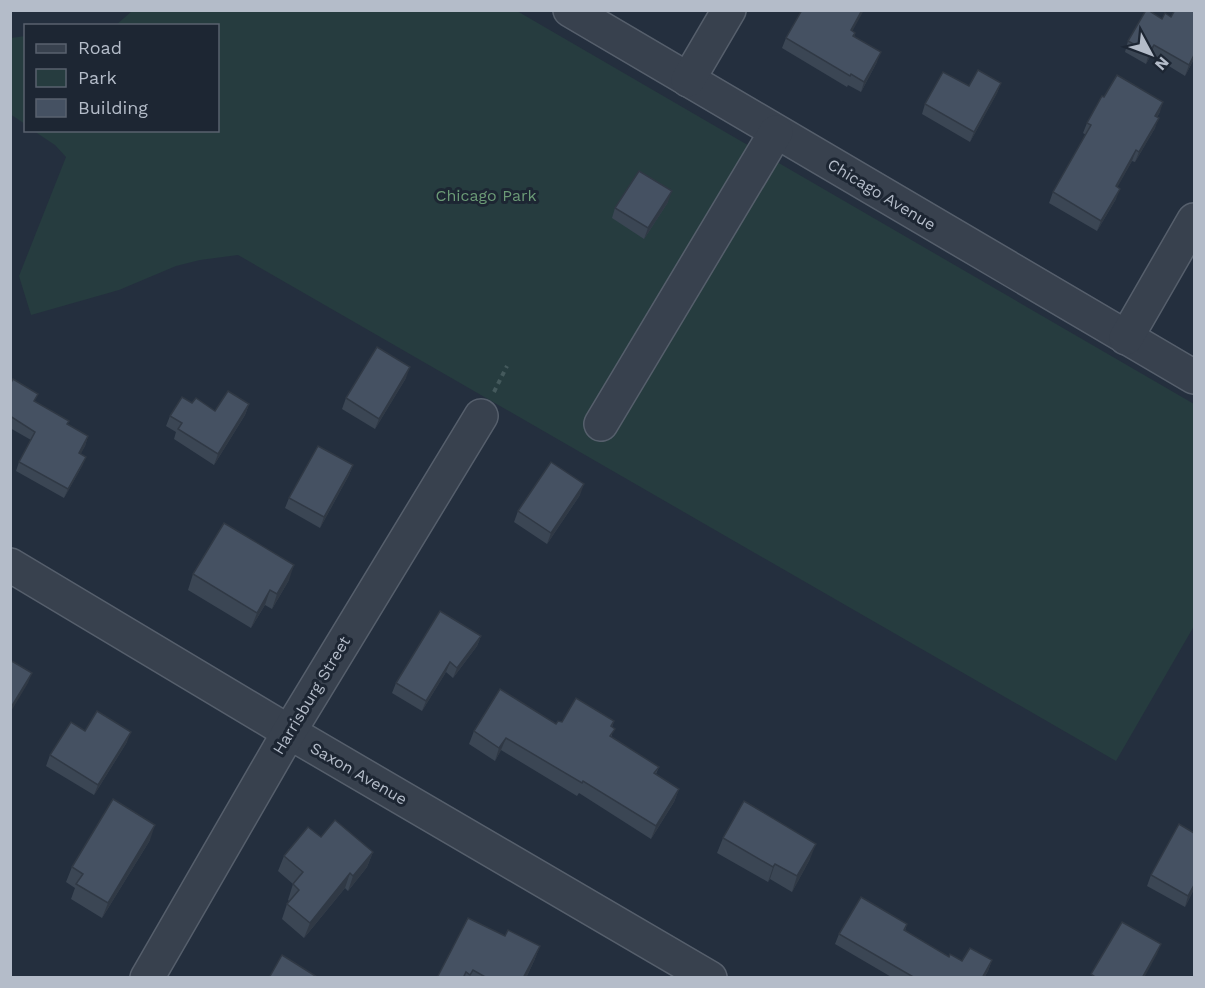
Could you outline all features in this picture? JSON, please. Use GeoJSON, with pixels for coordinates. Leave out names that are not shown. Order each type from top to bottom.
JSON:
{"type":"FeatureCollection","features":[{"type":"Feature","properties":{"kind":"street","name":"Chicago Avenue"},"geometry":{"type":"LineString","coordinates":[[570,10],[1194,377]]}},
{"type":"Feature","properties":{"kind":"street"},"geometry":{"type":"LineString","coordinates":[[688,80],[729,10]]}},
{"type":"Feature","properties":{"kind":"street"},"geometry":{"type":"LineString","coordinates":[[601,424],[776,132]]}},
{"type":"Feature","properties":{"kind":"street"},"geometry":{"type":"LineString","coordinates":[[1126,338],[1194,220]]}},
{"type":"Feature","properties":{"kind":"street","name":"Harrisburg Street"},"geometry":{"type":"LineString","coordinates":[[147,978],[289,732],[481,416]]}},
{"type":"Feature","properties":{"kind":"street","name":"Saxon Avenue"},"geometry":{"type":"LineString","coordinates":[[10,565],[289,732],[710,978]]}},
{"type":"Feature","properties":{"kind":"green space","name":"Chicago Park"},"geometry":{"type":"Polygon","coordinates":[[[132,11],[517,11],[1194,404],[1194,626],[1116,761],[238,255],[176,266],[119,290],[31,315],[19,276],[66,157],[55,145],[36,132],[219,132],[219,24],[117,24],[132,11]]]}},
{"type":"Feature","properties":{"kind":"green space"},"geometry":{"type":"Polygon","coordinates":[[[24,36],[24,123],[10,114],[11,38],[24,36]]]}},
{"type":"Feature","properties":{"kind":"building"},"geometry":{"type":"Polygon","coordinates":[[[802,10],[862,10],[851,30],[855,33],[853,36],[881,52],[864,82],[786,38],[802,10]]]}},
{"type":"Feature","properties":{"kind":"building"},"geometry":{"type":"Polygon","coordinates":[[[1146,10],[1162,19],[1165,13],[1171,17],[1175,10],[1194,10],[1194,55],[1189,65],[1154,45],[1149,53],[1128,41],[1146,10]]]}},
{"type":"Feature","properties":{"kind":"building"},"geometry":{"type":"Polygon","coordinates":[[[978,70],[1001,83],[974,132],[925,104],[943,72],[969,86],[978,70]]]}},
{"type":"Feature","properties":{"kind":"building"},"geometry":{"type":"Polygon","coordinates":[[[1117,75],[1163,102],[1155,116],[1159,118],[1139,152],[1136,150],[1116,186],[1120,189],[1101,221],[1053,192],[1091,125],[1087,123],[1117,75]]]}},
{"type":"Feature","properties":{"kind":"building"},"geometry":{"type":"Polygon","coordinates":[[[639,171],[672,191],[648,228],[615,208],[639,171]]]}},
{"type":"Feature","properties":{"kind":"building"},"geometry":{"type":"Polygon","coordinates":[[[377,347],[410,367],[379,419],[346,398],[377,347]]]}},
{"type":"Feature","properties":{"kind":"building"},"geometry":{"type":"Polygon","coordinates":[[[13,379],[38,394],[34,401],[69,421],[67,424],[88,436],[79,453],[86,457],[68,489],[19,462],[35,432],[10,416],[10,384],[13,379]]]}},
{"type":"Feature","properties":{"kind":"building"},"geometry":{"type":"Polygon","coordinates":[[[228,391],[249,404],[218,454],[178,429],[182,423],[170,416],[182,397],[192,403],[196,398],[215,411],[228,391]]]}},
{"type":"Feature","properties":{"kind":"building"},"geometry":{"type":"Polygon","coordinates":[[[318,446],[353,465],[324,517],[289,498],[318,446]]]}},
{"type":"Feature","properties":{"kind":"building"},"geometry":{"type":"Polygon","coordinates":[[[551,462],[584,484],[551,533],[518,511],[551,462]]]}},
{"type":"Feature","properties":{"kind":"building"},"geometry":{"type":"Polygon","coordinates":[[[224,523],[294,565],[277,594],[270,590],[257,613],[193,574],[224,523]]]}},
{"type":"Feature","properties":{"kind":"building"},"geometry":{"type":"Polygon","coordinates":[[[440,611],[481,636],[457,668],[450,662],[426,701],[396,683],[440,611]]]}},
{"type":"Feature","properties":{"kind":"building"},"geometry":{"type":"Polygon","coordinates":[[[10,660],[32,673],[10,709],[10,660]]]}},
{"type":"Feature","properties":{"kind":"building"},"geometry":{"type":"Polygon","coordinates":[[[500,689],[556,724],[558,721],[562,722],[576,698],[614,721],[611,726],[615,729],[610,736],[659,767],[654,773],[679,789],[656,826],[583,781],[582,783],[506,738],[499,748],[474,731],[500,689]]]}},
{"type":"Feature","properties":{"kind":"building"},"geometry":{"type":"Polygon","coordinates":[[[97,711],[131,732],[98,785],[50,755],[71,722],[85,731],[97,711]]]}},
{"type":"Feature","properties":{"kind":"building"},"geometry":{"type":"Polygon","coordinates":[[[113,799],[155,825],[108,903],[76,884],[83,874],[72,867],[113,799]]]}},
{"type":"Feature","properties":{"kind":"building"},"geometry":{"type":"Polygon","coordinates":[[[744,801],[816,844],[797,876],[775,864],[773,867],[723,838],[744,801]]]}},
{"type":"Feature","properties":{"kind":"building"},"geometry":{"type":"Polygon","coordinates":[[[335,820],[373,852],[353,876],[350,873],[310,923],[287,904],[299,890],[293,884],[303,872],[284,856],[308,827],[321,837],[335,820]]]}},
{"type":"Feature","properties":{"kind":"building"},"geometry":{"type":"Polygon","coordinates":[[[1179,824],[1194,833],[1194,885],[1188,896],[1151,875],[1179,824]]]}},
{"type":"Feature","properties":{"kind":"building"},"geometry":{"type":"Polygon","coordinates":[[[861,897],[907,924],[904,930],[949,957],[950,954],[962,961],[970,948],[992,960],[982,978],[915,978],[839,934],[861,897]]]}},
{"type":"Feature","properties":{"kind":"building"},"geometry":{"type":"Polygon","coordinates":[[[468,918],[505,936],[508,930],[540,946],[523,978],[487,978],[473,970],[470,975],[466,972],[463,978],[437,978],[468,918]]]}},
{"type":"Feature","properties":{"kind":"building"},"geometry":{"type":"Polygon","coordinates":[[[1122,922],[1161,944],[1142,978],[1097,978],[1091,974],[1122,922]]]}},
{"type":"Feature","properties":{"kind":"building"},"geometry":{"type":"Polygon","coordinates":[[[282,955],[317,977],[317,978],[269,978],[282,955]]]}}]}
